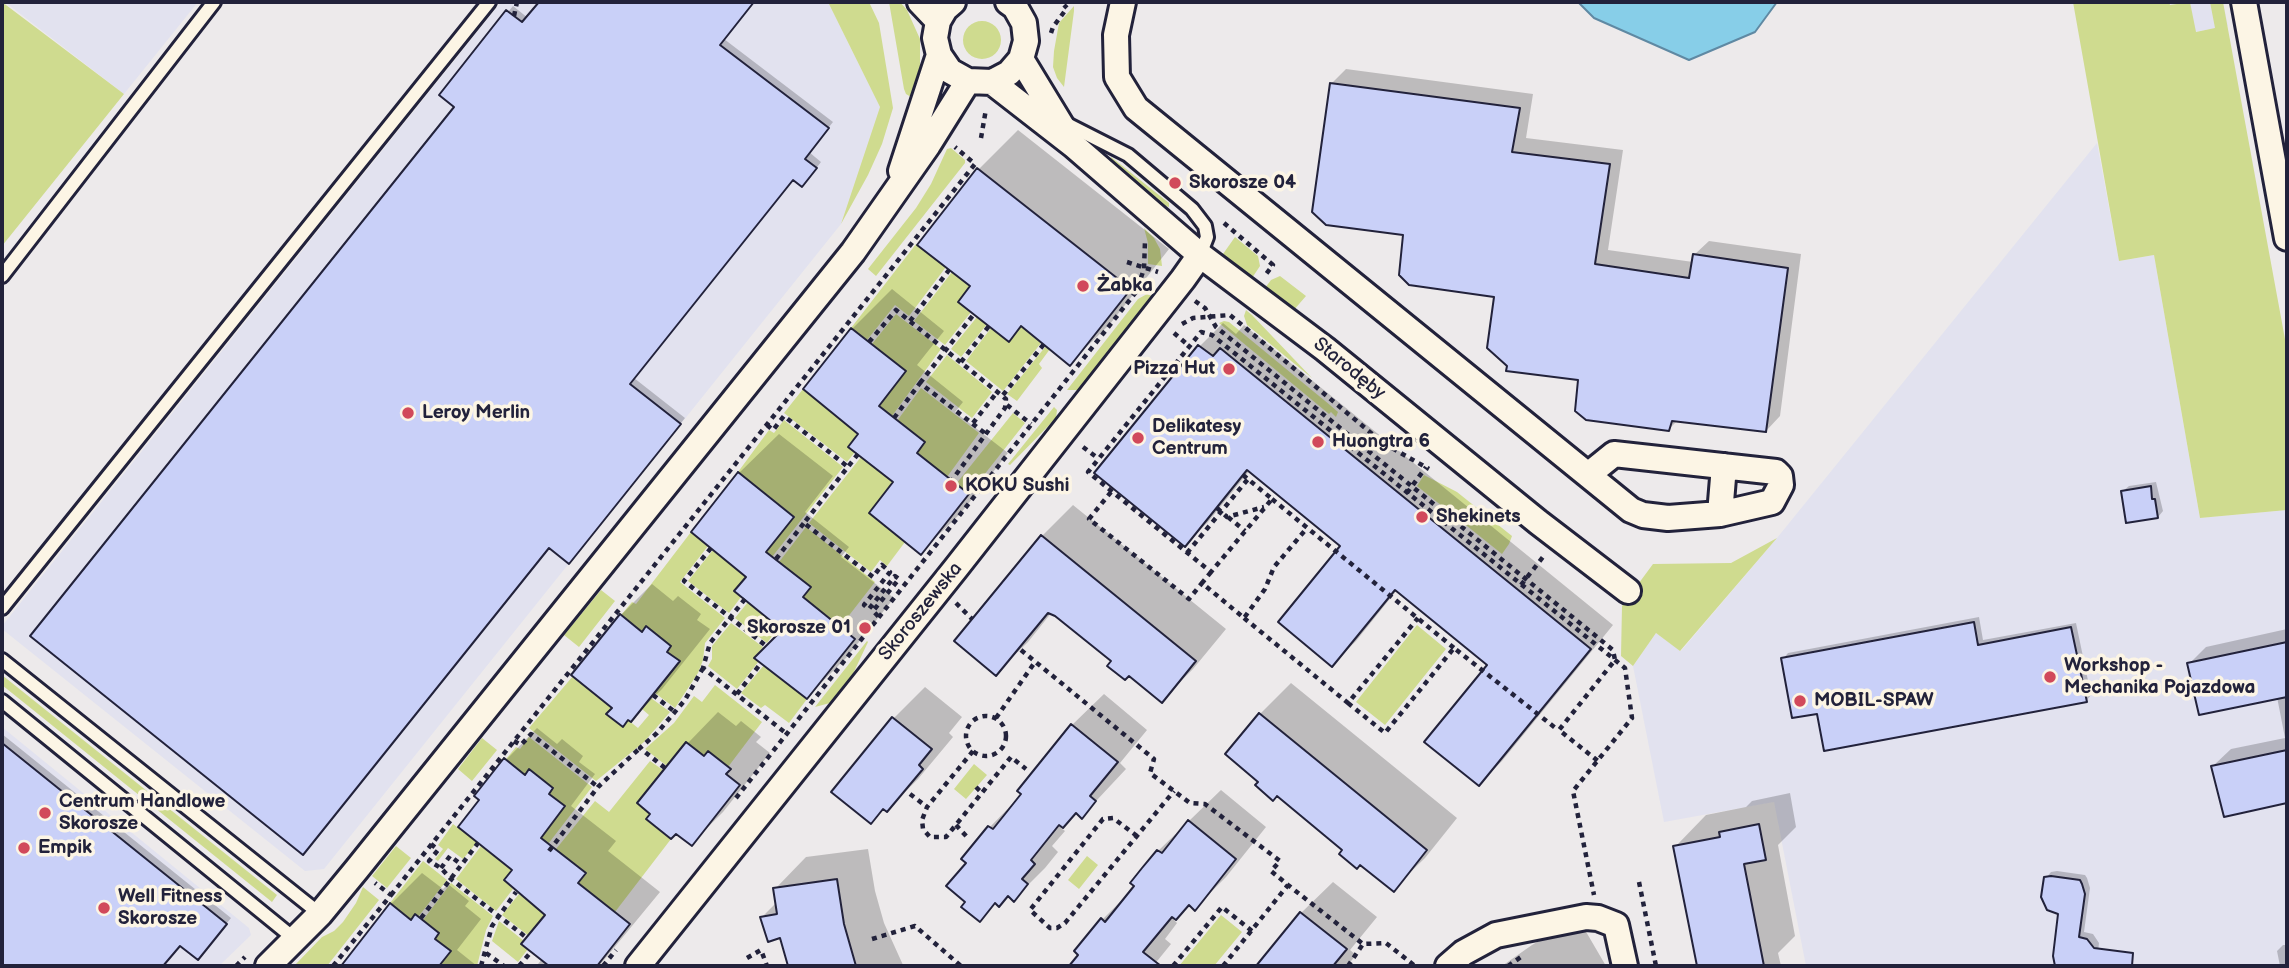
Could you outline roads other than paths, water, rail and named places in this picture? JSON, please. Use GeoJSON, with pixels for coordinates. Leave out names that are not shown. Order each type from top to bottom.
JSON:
{"type":"FeatureCollection","features":[{"type":"Feature","properties":{"kind":"street"},"geometry":{"type":"LineString","coordinates":[[920,2],[938,22]]}},
{"type":"Feature","properties":{"kind":"street"},"geometry":{"type":"LineString","coordinates":[[891,199],[939,55],[935,38],[938,22],[945,9],[953,2]]}},
{"type":"Feature","properties":{"kind":"street"},"geometry":{"type":"LineString","coordinates":[[268,966],[320,914],[660,490],[746,387],[853,253],[980,81],[1009,73],[1021,58],[1026,41],[1024,23],[1015,7],[1008,2]]}},
{"type":"Feature","properties":{"kind":"street"},"geometry":{"type":"LineString","coordinates":[[1123,2],[1115,35],[1117,77],[1136,108],[1631,510],[1643,515],[1668,518],[1720,514],[1772,502],[1781,485],[1780,476],[1776,472],[1614,454],[1588,475]]}},
{"type":"Feature","properties":{"kind":"street"},"geometry":{"type":"LineString","coordinates":[[2244,2],[2287,238]]}},
{"type":"Feature","properties":{"kind":"street","name":"Starodęby"},"geometry":{"type":"LineString","coordinates":[[939,55],[950,71],[980,81],[1073,145],[1200,254],[1325,349],[1538,522],[1628,590]]}},
{"type":"Feature","properties":{"kind":"street","name":"Starodęby"},"geometry":{"type":"LineString","coordinates":[[1021,58],[1073,145]]}},
{"type":"Feature","properties":{"kind":"street","name":"Skoroszewska"},"geometry":{"type":"LineString","coordinates":[[638,966],[956,568],[1184,279],[1200,254]]}},
{"type":"Feature","properties":{"kind":"street"},"geometry":{"type":"LineString","coordinates":[[1720,514],[1724,466]]}},
{"type":"Feature","properties":{"kind":"street"},"geometry":{"type":"LineString","coordinates":[[1448,966],[1463,953],[1496,935],[1592,918],[1616,925],[1625,966]]}},
{"type":"Feature","properties":{"kind":"lane"},"geometry":{"type":"LineString","coordinates":[[2,276],[214,2]]}},
{"type":"Feature","properties":{"kind":"lane"},"geometry":{"type":"LineString","coordinates":[[2,608],[489,2]]}},
{"type":"Feature","properties":{"kind":"lane"},"geometry":{"type":"LineString","coordinates":[[1057,119],[1128,155],[1192,209],[1205,226],[1207,237],[1200,254]]}},
{"type":"Feature","properties":{"kind":"lane"},"geometry":{"type":"LineString","coordinates":[[2,660],[320,914]]}},
{"type":"Feature","properties":{"kind":"lane"},"geometry":{"type":"LineString","coordinates":[[2,701],[296,940]]}},
{"type":"Feature","properties":{"kind":"water"},"geometry":{"type":"Polygon","coordinates":[[[1578,2],[1777,2],[1755,32],[1689,60],[1594,18],[1578,2]]]}},
{"type":"Feature","properties":{"kind":"place","name":"Skorosze 04"},"geometry":{"type":"Point","coordinates":[1175,183]}},
{"type":"Feature","properties":{"kind":"place","name":"Żabka"},"geometry":{"type":"Point","coordinates":[1083,286]}},
{"type":"Feature","properties":{"kind":"place","name":"Pizza Hut"},"geometry":{"type":"Point","coordinates":[1229,369]}},
{"type":"Feature","properties":{"kind":"place","name":"Leroy Merlin"},"geometry":{"type":"Point","coordinates":[408,413]}},
{"type":"Feature","properties":{"kind":"place","name":"Delikatesy Centrum"},"geometry":{"type":"Point","coordinates":[1138,438]}},
{"type":"Feature","properties":{"kind":"place","name":"Huongtra 6"},"geometry":{"type":"Point","coordinates":[1318,442]}},
{"type":"Feature","properties":{"kind":"place","name":"KOKU Sushi"},"geometry":{"type":"Point","coordinates":[951,486]}},
{"type":"Feature","properties":{"kind":"place","name":"Shekinets"},"geometry":{"type":"Point","coordinates":[1422,517]}},
{"type":"Feature","properties":{"kind":"place","name":"Skorosze 01"},"geometry":{"type":"Point","coordinates":[865,628]}},
{"type":"Feature","properties":{"kind":"place","name":"Workshop - Mechanika Pojazdowa"},"geometry":{"type":"Point","coordinates":[2050,677]}},
{"type":"Feature","properties":{"kind":"place","name":"MOBIL-SPAW"},"geometry":{"type":"Point","coordinates":[1800,701]}},
{"type":"Feature","properties":{"kind":"place","name":"Centrum Handlowe Skorosze"},"geometry":{"type":"Point","coordinates":[45,813]}},
{"type":"Feature","properties":{"kind":"place","name":"Empik"},"geometry":{"type":"Point","coordinates":[24,848]}},
{"type":"Feature","properties":{"kind":"place","name":"Well Fitness Skorosze"},"geometry":{"type":"Point","coordinates":[104,908]}}]}
